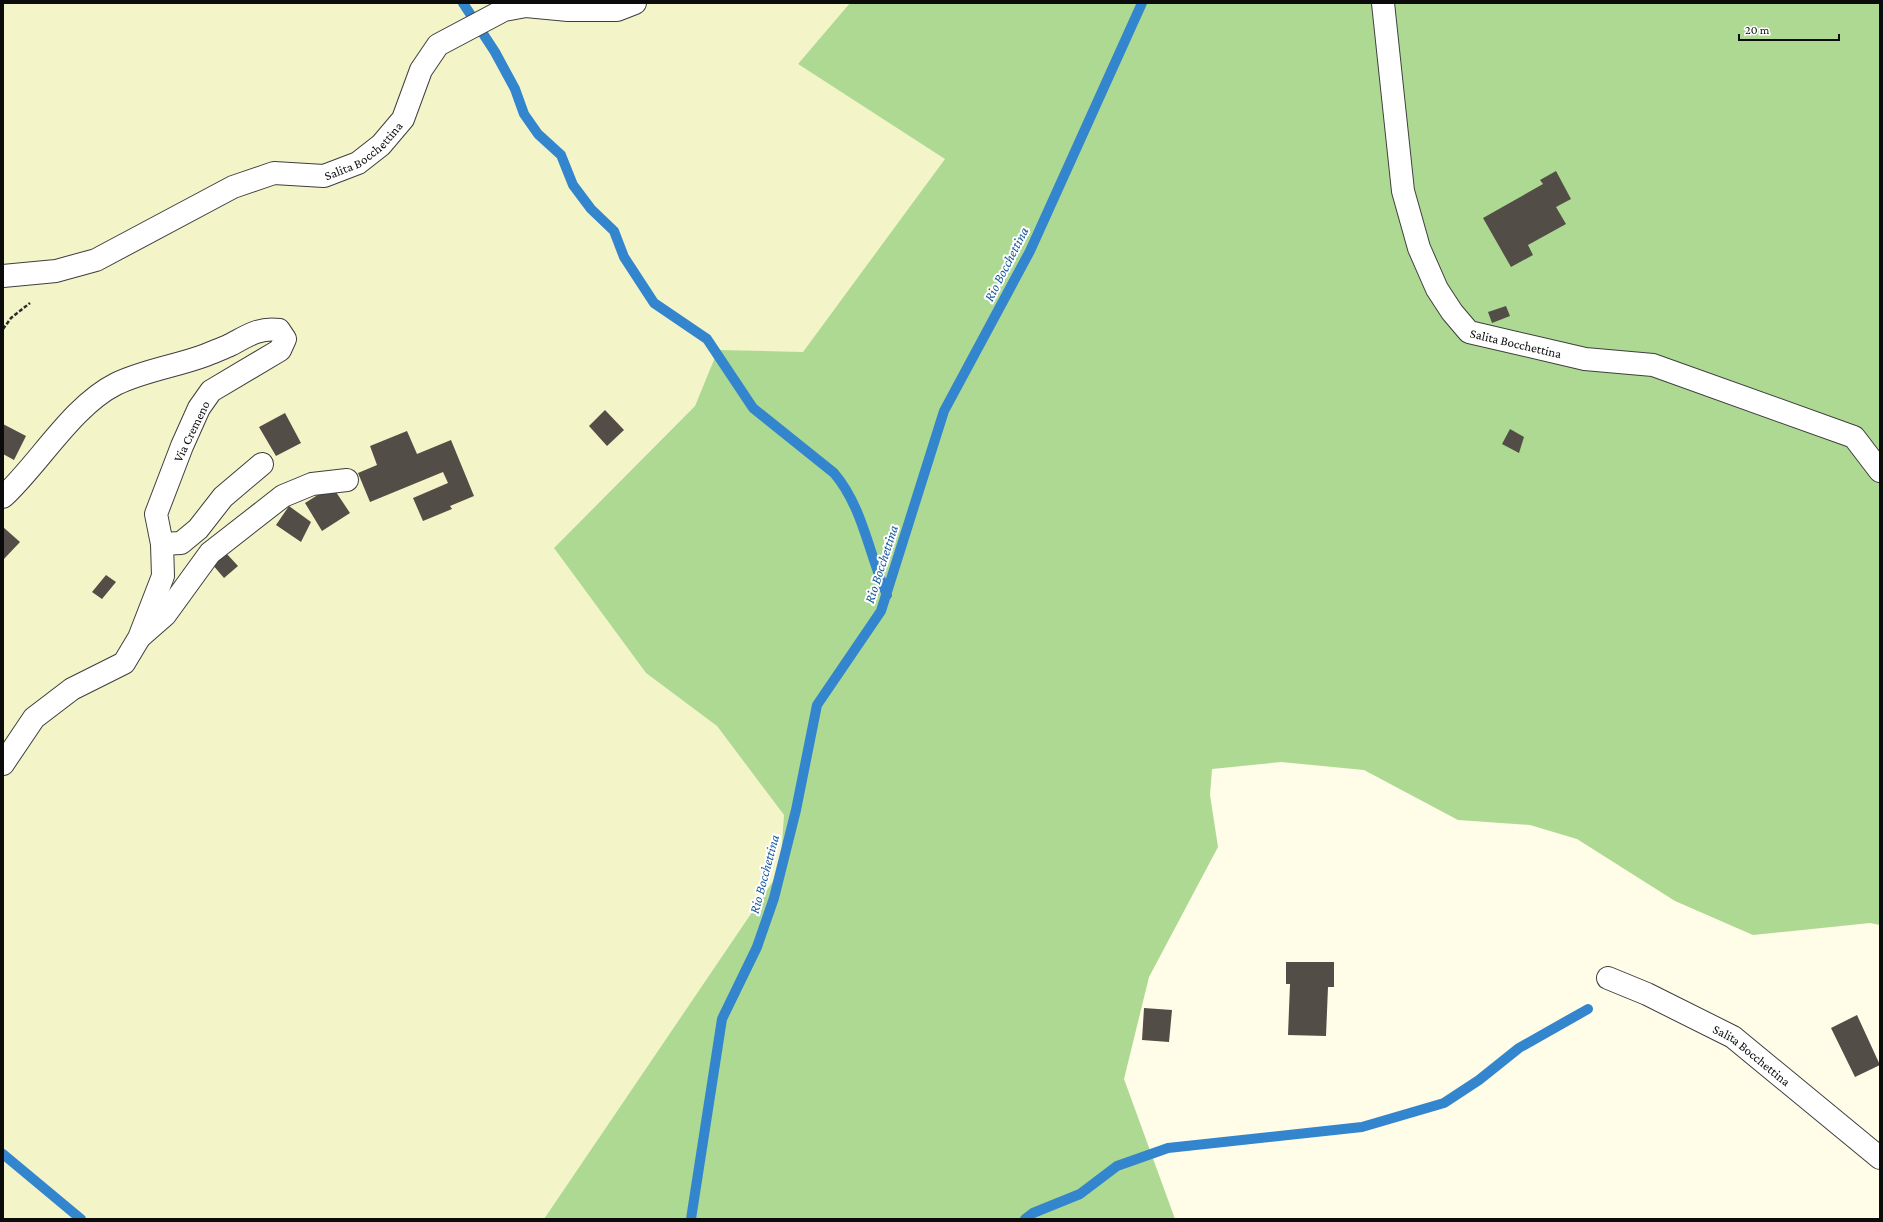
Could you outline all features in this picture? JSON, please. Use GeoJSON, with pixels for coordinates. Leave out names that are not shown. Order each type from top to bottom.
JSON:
{"type":"FeatureCollection","features":[{"type":"Feature","properties":{"kind":"street","name":"Salita Bocchettina"},"geometry":{"type":"LineString","coordinates":[[3,276],[56,270],[96,260],[233,187],[274,173],[324,176],[358,163],[381,145],[403,119],[422,70],[438,45],[504,10],[526,6],[568,10],[617,10],[635,3]]}},
{"type":"Feature","properties":{"kind":"street","name":"Salita Bocchettina"},"geometry":{"type":"LineString","coordinates":[[1383,3],[1403,191],[1419,248],[1437,289],[1452,312],[1469,332],[1585,359],[1653,365],[1854,437],[1880,471]]}},
{"type":"Feature","properties":{"kind":"street","name":"Via Cremeno"},"geometry":{"type":"LineString","coordinates":[[3,497],[22,479],[57,436],[92,400],[116,384],[199,357],[229,345],[251,333],[268,329],[279,330],[285,339],[280,350],[211,391],[200,408],[182,446],[156,514],[162,544],[163,576],[139,638],[124,663],[72,689],[34,718],[3,764]]}},
{"type":"Feature","properties":{"kind":"street"},"geometry":{"type":"LineString","coordinates":[[162,544],[180,543],[192,534],[198,529],[223,497],[262,464]]}},
{"type":"Feature","properties":{"kind":"street"},"geometry":{"type":"LineString","coordinates":[[139,638],[165,615],[210,553],[283,496],[312,484],[348,480]]}},
{"type":"Feature","properties":{"kind":"street","name":"Salita Bocchettina"},"geometry":{"type":"LineString","coordinates":[[1608,978],[1647,994],[1733,1037],[1880,1158]]}},
{"type":"Feature","properties":{"kind":"green space"},"geometry":{"type":"Polygon","coordinates":[[[3,3],[850,3],[798,64],[946,159],[803,352],[718,351],[695,406],[554,548],[646,673],[717,726],[784,815],[780,871],[544,1219],[3,1219],[3,3]]]}},
{"type":"Feature","properties":{"kind":"green space"},"geometry":{"type":"Polygon","coordinates":[[[850,3],[1880,3],[1880,925],[1870,923],[1753,935],[1675,901],[1577,839],[1530,825],[1458,820],[1364,770],[1281,762],[1212,769],[1210,795],[1218,847],[1149,977],[1124,1079],[1175,1219],[544,1219],[780,871],[784,815],[717,726],[646,673],[554,548],[695,406],[718,350],[803,352],[945,159],[798,64],[850,3]]]}},
{"type":"Feature","properties":{"kind":"building"},"geometry":{"type":"Polygon","coordinates":[[[1556,171],[1571,199],[1556,207],[1566,224],[1528,245],[1533,255],[1511,267],[1483,218],[1543,184],[1540,180],[1556,171]]]}},
{"type":"Feature","properties":{"kind":"building"},"geometry":{"type":"Polygon","coordinates":[[[1506,306],[1510,316],[1492,323],[1488,312],[1506,306]]]}},
{"type":"Feature","properties":{"kind":"building"},"geometry":{"type":"Polygon","coordinates":[[[605,410],[624,430],[607,446],[589,426],[605,410]]]}},
{"type":"Feature","properties":{"kind":"building"},"geometry":{"type":"Polygon","coordinates":[[[285,413],[301,443],[276,456],[259,427],[285,413]]]}},
{"type":"Feature","properties":{"kind":"building"},"geometry":{"type":"Polygon","coordinates":[[[3,424],[26,436],[14,460],[3,454],[3,424]]]}},
{"type":"Feature","properties":{"kind":"building"},"geometry":{"type":"Polygon","coordinates":[[[1510,429],[1524,437],[1519,453],[1502,444],[1510,429]]]}},
{"type":"Feature","properties":{"kind":"building"},"geometry":{"type":"Polygon","coordinates":[[[407,431],[417,454],[451,440],[474,496],[450,506],[452,509],[423,521],[413,498],[448,483],[443,472],[370,502],[358,473],[377,465],[370,446],[407,431]]]}},
{"type":"Feature","properties":{"kind":"building"},"geometry":{"type":"Polygon","coordinates":[[[332,486],[350,513],[322,531],[305,503],[332,486]]]}},
{"type":"Feature","properties":{"kind":"building"},"geometry":{"type":"Polygon","coordinates":[[[289,506],[311,522],[301,542],[276,525],[289,506]]]}},
{"type":"Feature","properties":{"kind":"building"},"geometry":{"type":"Polygon","coordinates":[[[3,527],[20,542],[3,560],[3,527]]]}},
{"type":"Feature","properties":{"kind":"building"},"geometry":{"type":"Polygon","coordinates":[[[226,553],[238,566],[224,578],[212,564],[226,553]]]}},
{"type":"Feature","properties":{"kind":"building"},"geometry":{"type":"Polygon","coordinates":[[[106,575],[116,582],[102,599],[92,592],[106,575]]]}},
{"type":"Feature","properties":{"kind":"building"},"geometry":{"type":"Polygon","coordinates":[[[1286,962],[1334,962],[1334,987],[1328,987],[1326,1036],[1288,1035],[1290,984],[1286,984],[1286,962]]]}},
{"type":"Feature","properties":{"kind":"building"},"geometry":{"type":"Polygon","coordinates":[[[1144,1008],[1172,1010],[1169,1042],[1142,1040],[1144,1008]]]}},
{"type":"Feature","properties":{"kind":"building"},"geometry":{"type":"Polygon","coordinates":[[[1857,1015],[1880,1065],[1855,1077],[1831,1028],[1857,1015]]]}},
{"type":"Feature","properties":{"kind":"waterway"},"geometry":{"type":"LineString","coordinates":[[463,3],[495,52],[515,89],[524,114],[538,134],[561,155],[573,185],[591,209],[614,231],[624,257],[654,303],[707,339],[753,408],[834,473],[844,486],[859,516],[887,595]]}},
{"type":"Feature","properties":{"kind":"waterway","name":"Rio Bocchettina"},"geometry":{"type":"LineString","coordinates":[[691,1219],[722,1019],[757,947],[774,898],[796,810],[817,705],[881,611],[944,411],[1030,251],[1142,3]]}},
{"type":"Feature","properties":{"kind":"waterway"},"geometry":{"type":"LineString","coordinates":[[1025,1219],[1033,1213],[1080,1194],[1117,1166],[1168,1148],[1362,1127],[1444,1103],[1479,1080],[1519,1048],[1588,1009]]}},
{"type":"Feature","properties":{"kind":"waterway"},"geometry":{"type":"LineString","coordinates":[[3,1154],[81,1219]]}}]}
